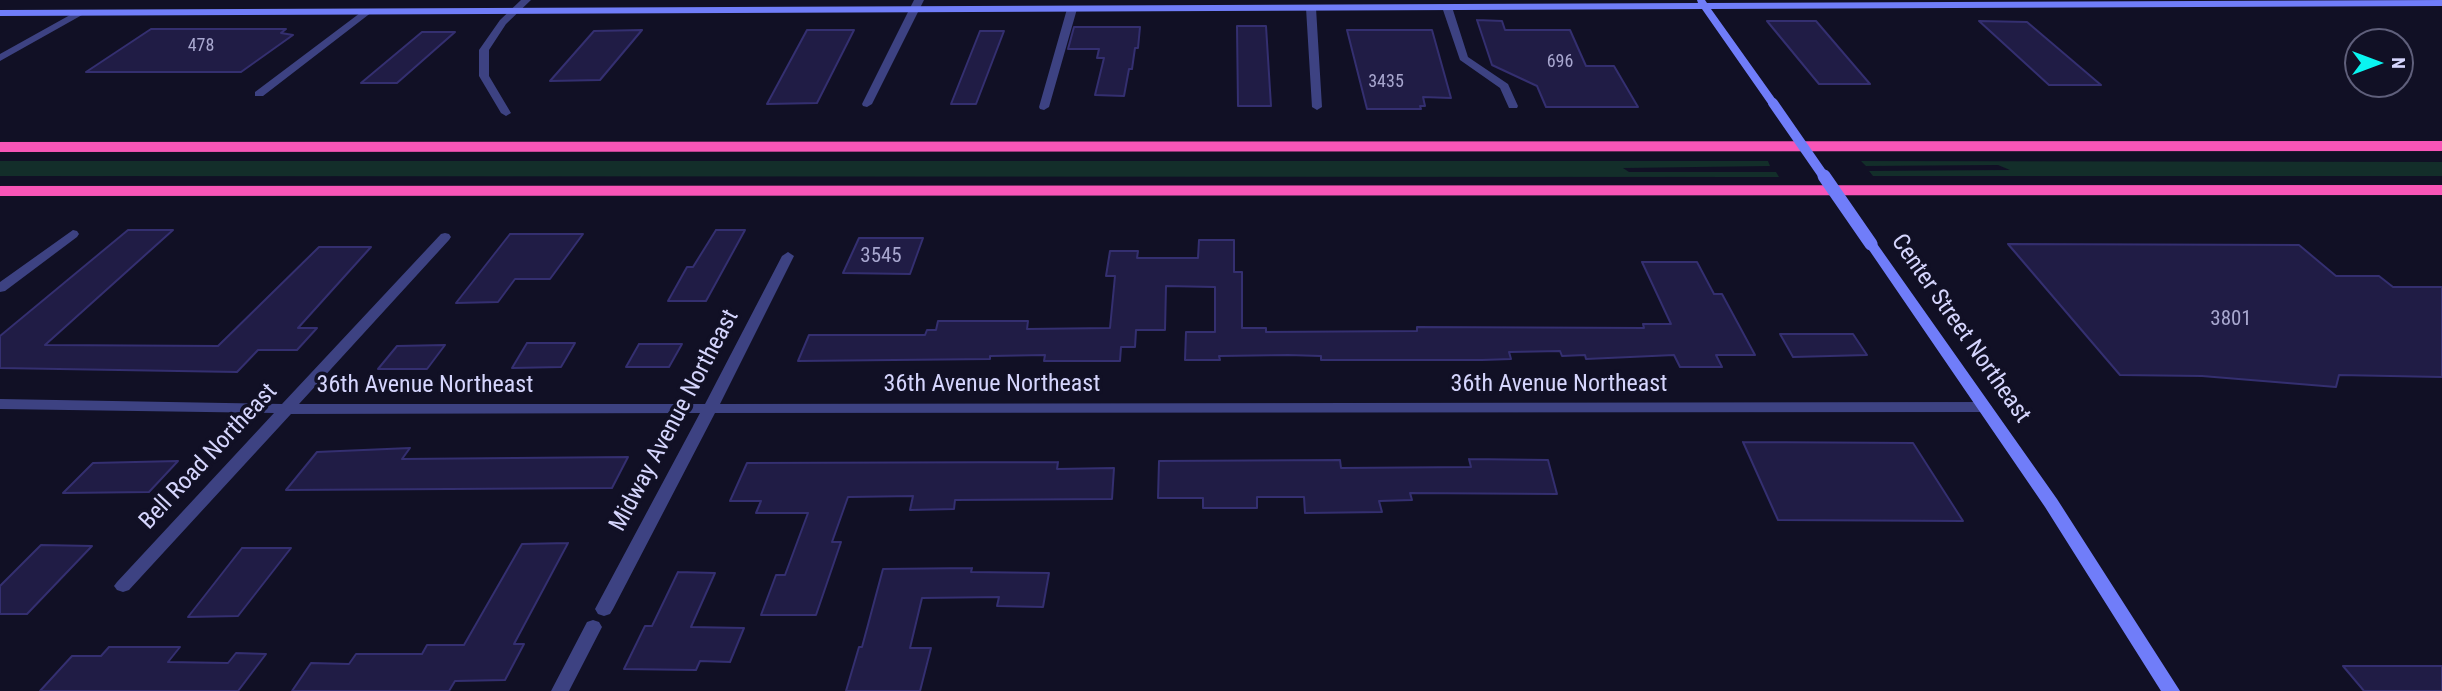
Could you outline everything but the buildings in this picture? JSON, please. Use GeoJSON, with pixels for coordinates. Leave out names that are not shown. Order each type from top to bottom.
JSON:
{"type":"FeatureCollection","features":[{"type":"Feature","properties":{"kind":"highway"},"geometry":{"type":"LineString","coordinates":[[0,147],[2442,146]]}},
{"type":"Feature","properties":{"kind":"highway"},"geometry":{"type":"LineString","coordinates":[[0,191],[2442,190]]}},
{"type":"Feature","properties":{"kind":"main road"},"geometry":{"type":"LineString","coordinates":[[0,13],[514,11],[916,5],[1072,9],[1702,3],[2442,3]]}},
{"type":"Feature","properties":{"kind":"main road","name":"Center Street Northeast"},"geometry":{"type":"LineString","coordinates":[[1702,3],[2051,503],[2171,691]]}},
{"type":"Feature","properties":{"kind":"street"},"geometry":{"type":"LineString","coordinates":[[506,113],[484,76],[483,57],[488,41],[526,0]]}},
{"type":"Feature","properties":{"kind":"street"},"geometry":{"type":"LineString","coordinates":[[867,104],[916,5]]}},
{"type":"Feature","properties":{"kind":"street"},"geometry":{"type":"LineString","coordinates":[[1447,7],[1464,58],[1504,86],[1513,106]]}},
{"type":"Feature","properties":{"kind":"street"},"geometry":{"type":"LineString","coordinates":[[1311,8],[1317,107]]}},
{"type":"Feature","properties":{"kind":"street"},"geometry":{"type":"LineString","coordinates":[[1044,107],[1072,9]]}},
{"type":"Feature","properties":{"kind":"street"},"geometry":{"type":"LineString","coordinates":[[259,94],[366,12]]}},
{"type":"Feature","properties":{"kind":"street"},"geometry":{"type":"LineString","coordinates":[[0,58],[79,13]]}},
{"type":"Feature","properties":{"kind":"street"},"geometry":{"type":"LineString","coordinates":[[0,288],[73,233]]}},
{"type":"Feature","properties":{"kind":"street","name":"Bell Road Northeast"},"geometry":{"type":"LineString","coordinates":[[123,586],[445,237]]}},
{"type":"Feature","properties":{"kind":"street","name":"Midway Avenue Northeast"},"geometry":{"type":"LineString","coordinates":[[604,609],[788,256]]}},
{"type":"Feature","properties":{"kind":"street","name":"36th Avenue Northeast"},"geometry":{"type":"LineString","coordinates":[[0,404],[288,409],[1984,407]]}},
{"type":"Feature","properties":{"kind":"street"},"geometry":{"type":"LineString","coordinates":[[560,691],[593,627]]}},
{"type":"Feature","properties":{"kind":"green space"},"geometry":{"type":"Polygon","coordinates":[[[0,161],[1768,161],[1770,166],[1623,168],[1629,172],[1776,172],[1779,177],[0,176],[0,161]]]}},
{"type":"Feature","properties":{"kind":"green space"},"geometry":{"type":"Polygon","coordinates":[[[1861,161],[2442,162],[2442,176],[1873,176],[1869,171],[2010,170],[1998,165],[1866,166],[1861,161]]]}}]}
